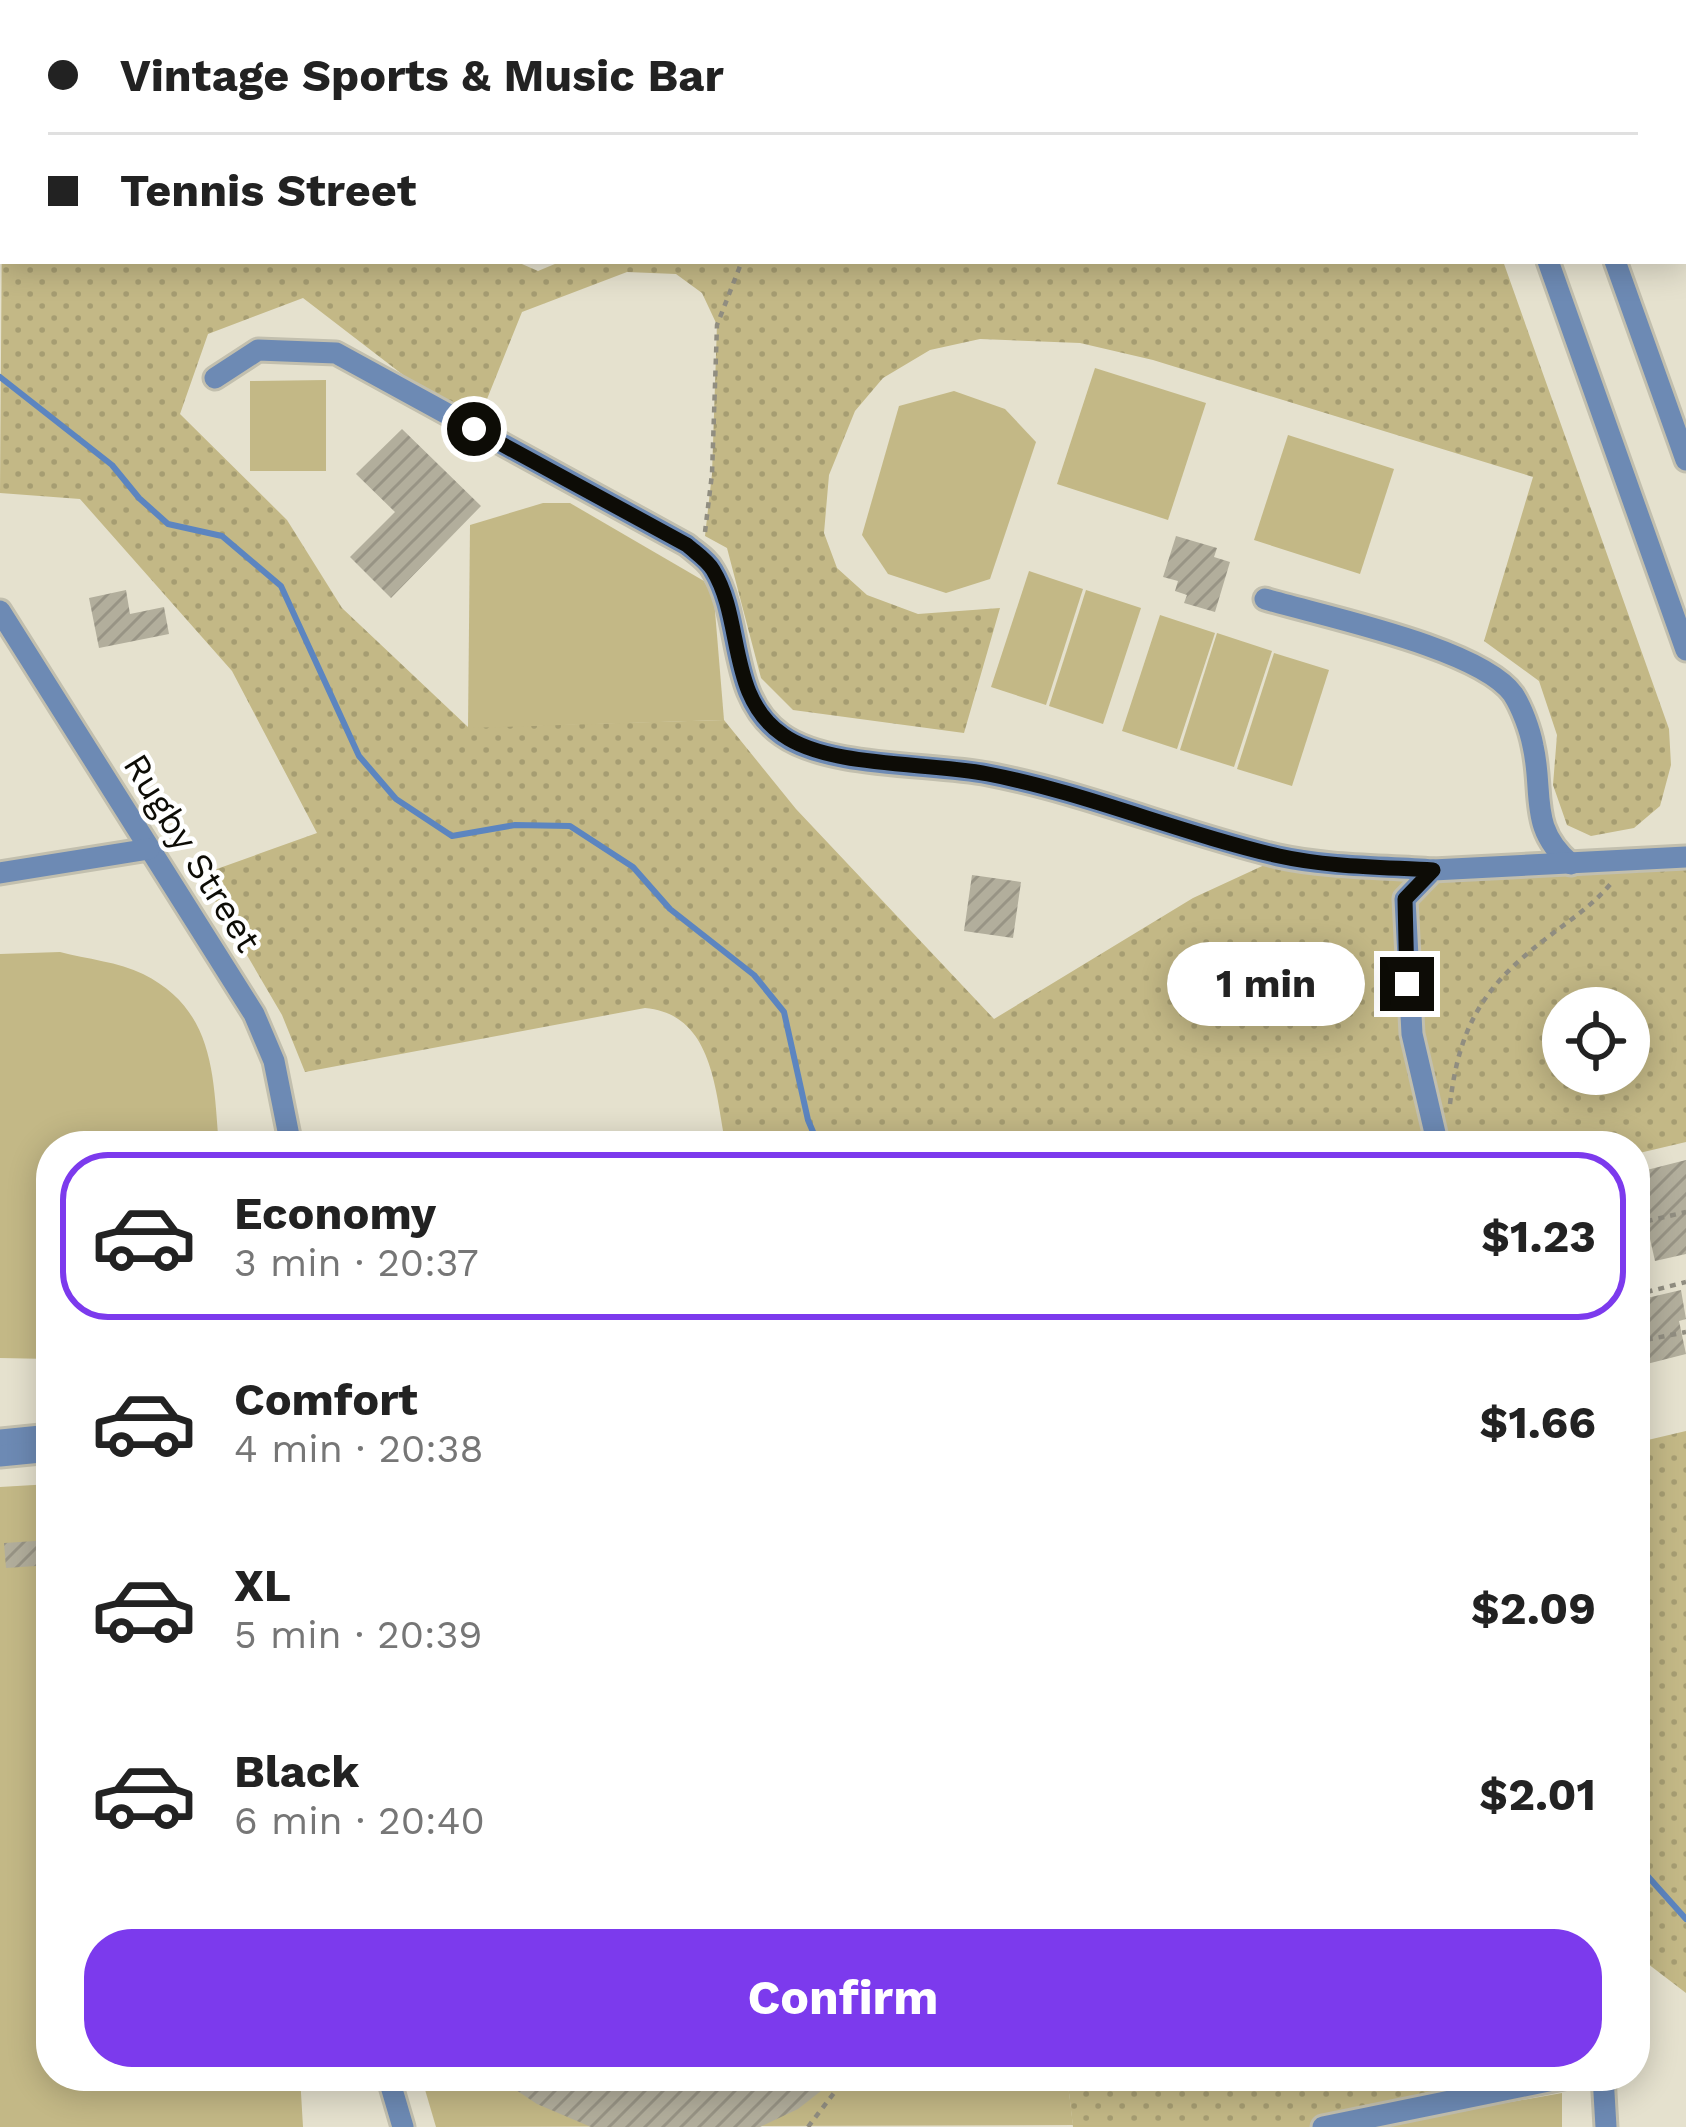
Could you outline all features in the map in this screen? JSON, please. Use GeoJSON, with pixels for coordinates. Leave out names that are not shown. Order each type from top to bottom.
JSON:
{"type":"FeatureCollection","features":[{"type":"Feature","properties":{"kind":"street"},"geometry":{"type":"LineString","coordinates":[[1549,264],[1686,650]]}},
{"type":"Feature","properties":{"kind":"street"},"geometry":{"type":"LineString","coordinates":[[1616,264],[1686,460]]}},
{"type":"Feature","properties":{"kind":"street"},"geometry":{"type":"LineString","coordinates":[[215,378],[258,350],[336,353],[687,545],[710,564],[721,585],[749,692],[782,735],[808,747],[837,756],[988,774],[1282,857],[1433,870],[1686,857]]}},
{"type":"Feature","properties":{"kind":"street"},"geometry":{"type":"LineString","coordinates":[[1265,599],[1455,656],[1502,684],[1512,693],[1534,747],[1541,823],[1553,849],[1570,864]]}},
{"type":"Feature","properties":{"kind":"street","name":"Rugby Street"},"geometry":{"type":"LineString","coordinates":[[0,611],[254,1014],[274,1061],[288,1131]]}},
{"type":"Feature","properties":{"kind":"street"},"geometry":{"type":"LineString","coordinates":[[0,873],[149,849]]}},
{"type":"Feature","properties":{"kind":"street"},"geometry":{"type":"LineString","coordinates":[[1433,870],[1405,899],[1412,1034],[1435,1131]]}},
{"type":"Feature","properties":{"kind":"street"},"geometry":{"type":"LineString","coordinates":[[0,1440],[36,1436]]}},
{"type":"Feature","properties":{"kind":"street"},"geometry":{"type":"LineString","coordinates":[[0,1456],[36,1452]]}},
{"type":"Feature","properties":{"kind":"street"},"geometry":{"type":"LineString","coordinates":[[392,2091],[403,2127]]}},
{"type":"Feature","properties":{"kind":"street"},"geometry":{"type":"LineString","coordinates":[[1323,2127],[1499,2091]]}},
{"type":"Feature","properties":{"kind":"street"},"geometry":{"type":"LineString","coordinates":[[1604,2091],[1606,2127]]}},
{"type":"Feature","properties":{"kind":"path"},"geometry":{"type":"LineString","coordinates":[[687,545],[704,536],[712,474],[717,326],[741,264]]}},
{"type":"Feature","properties":{"kind":"path"},"geometry":{"type":"LineString","coordinates":[[1450,1108],[1461,1041],[1492,984],[1595,903],[1628,862]]}},
{"type":"Feature","properties":{"kind":"path"},"geometry":{"type":"LineString","coordinates":[[1650,1220],[1686,1212]]}},
{"type":"Feature","properties":{"kind":"path"},"geometry":{"type":"LineString","coordinates":[[1650,1291],[1686,1282]]}},
{"type":"Feature","properties":{"kind":"path"},"geometry":{"type":"LineString","coordinates":[[1650,1339],[1686,1332]]}},
{"type":"Feature","properties":{"kind":"path"},"geometry":{"type":"LineString","coordinates":[[808,2127],[836,2091]]}},
{"type":"Feature","properties":{"kind":"shaded area"},"geometry":{"type":"Polygon","coordinates":[[[2,264],[522,264],[538,271],[555,264],[1504,264],[1669,729],[1671,765],[1660,806],[1634,828],[1591,836],[1567,825],[1553,785],[1557,735],[1539,681],[1484,641],[1533,477],[1153,360],[1080,343],[980,339],[930,350],[883,378],[855,411],[829,475],[824,533],[837,568],[867,595],[918,614],[1000,608],[964,733],[793,710],[761,678],[727,548],[705,536],[717,325],[702,293],[676,274],[627,272],[522,312],[479,419],[424,391],[303,298],[208,334],[180,414],[287,520],[342,608],[468,727],[724,720],[796,809],[994,1019],[1193,898],[1282,857],[1326,862],[1686,857],[1686,1142],[1650,1150],[1650,1131],[723,1131],[714,1080],[698,1040],[668,1013],[645,1008],[305,1072],[282,1015],[200,875],[317,833],[232,671],[80,499],[0,493],[2,264]]]}},
{"type":"Feature","properties":{"kind":"shaded area"},"geometry":{"type":"Polygon","coordinates":[[[1095,368],[1206,403],[1168,520],[1057,484],[1095,368]]]}},
{"type":"Feature","properties":{"kind":"shaded area"},"geometry":{"type":"Polygon","coordinates":[[[326,380],[326,471],[250,471],[250,381],[326,380]]]}},
{"type":"Feature","properties":{"kind":"shaded area"},"geometry":{"type":"Polygon","coordinates":[[[954,391],[1005,409],[1036,442],[990,579],[946,593],[888,574],[862,535],[899,406],[954,391]]]}},
{"type":"Feature","properties":{"kind":"shaded area"},"geometry":{"type":"Polygon","coordinates":[[[1288,435],[1394,469],[1360,574],[1254,540],[1288,435]]]}},
{"type":"Feature","properties":{"kind":"shaded area"},"geometry":{"type":"Polygon","coordinates":[[[543,503],[570,503],[704,581],[714,599],[724,720],[468,728],[470,525],[543,503]]]}},
{"type":"Feature","properties":{"kind":"shaded area"},"geometry":{"type":"Polygon","coordinates":[[[1029,571],[1083,589],[1046,705],[991,687],[1029,571]]]}},
{"type":"Feature","properties":{"kind":"shaded area"},"geometry":{"type":"Polygon","coordinates":[[[1086,590],[1141,608],[1103,724],[1049,706],[1086,590]]]}},
{"type":"Feature","properties":{"kind":"shaded area"},"geometry":{"type":"Polygon","coordinates":[[[1160,615],[1215,633],[1177,749],[1122,731],[1160,615]]]}},
{"type":"Feature","properties":{"kind":"shaded area"},"geometry":{"type":"Polygon","coordinates":[[[1217,633],[1272,651],[1234,767],[1180,750],[1217,633]]]}},
{"type":"Feature","properties":{"kind":"shaded area"},"geometry":{"type":"Polygon","coordinates":[[[1274,653],[1329,670],[1292,786],[1237,769],[1274,653]]]}},
{"type":"Feature","properties":{"kind":"shaded area"},"geometry":{"type":"Polygon","coordinates":[[[60,952],[134,970],[167,989],[197,1026],[215,1094],[218,1131],[36,1131],[36,1359],[0,1358],[0,954],[60,952]]]}},
{"type":"Feature","properties":{"kind":"shaded area"},"geometry":{"type":"Polygon","coordinates":[[[1686,1431],[1686,1993],[1650,1965],[1650,1439],[1686,1431]]]}},
{"type":"Feature","properties":{"kind":"shaded area"},"geometry":{"type":"Polygon","coordinates":[[[36,1485],[36,2091],[301,2091],[303,2127],[0,2127],[0,1487],[36,1485]]]}},
{"type":"Feature","properties":{"kind":"shaded area"},"geometry":{"type":"Polygon","coordinates":[[[425,2091],[1069,2091],[1073,2125],[436,2127],[425,2091]]]}},
{"type":"Feature","properties":{"kind":"shaded area"},"geometry":{"type":"Polygon","coordinates":[[[1069,2091],[1499,2091],[1323,2127],[1073,2127],[1069,2091]]]}},
{"type":"Feature","properties":{"kind":"shaded area"},"geometry":{"type":"Polygon","coordinates":[[[1562,2093],[1562,2127],[1367,2127],[1562,2093]]]}},
{"type":"Feature","properties":{"kind":"building"},"geometry":{"type":"Polygon","coordinates":[[[402,429],[481,506],[391,598],[350,557],[395,512],[356,474],[402,429]]]}},
{"type":"Feature","properties":{"kind":"building"},"geometry":{"type":"Polygon","coordinates":[[[1176,536],[1217,548],[1214,557],[1230,562],[1215,612],[1184,603],[1187,595],[1175,591],[1178,581],[1163,577],[1176,536]]]}},
{"type":"Feature","properties":{"kind":"building"},"geometry":{"type":"Polygon","coordinates":[[[126,590],[130,614],[164,607],[169,634],[99,648],[89,598],[126,590]]]}},
{"type":"Feature","properties":{"kind":"building"},"geometry":{"type":"Polygon","coordinates":[[[972,875],[1021,882],[1013,938],[964,931],[972,875]]]}},
{"type":"Feature","properties":{"kind":"building"},"geometry":{"type":"Polygon","coordinates":[[[1686,1160],[1686,1254],[1655,1261],[1650,1239],[1650,1169],[1686,1160]]]}},
{"type":"Feature","properties":{"kind":"building"},"geometry":{"type":"Polygon","coordinates":[[[1681,1290],[1686,1319],[1679,1321],[1686,1354],[1650,1363],[1650,1297],[1681,1290]]]}},
{"type":"Feature","properties":{"kind":"building"},"geometry":{"type":"Polygon","coordinates":[[[36,1541],[36,1566],[6,1568],[4,1543],[36,1541]]]}},
{"type":"Feature","properties":{"kind":"building"},"geometry":{"type":"Polygon","coordinates":[[[518,2091],[821,2091],[798,2109],[760,2127],[591,2127],[518,2091]]]}},
{"type":"Feature","properties":{"kind":"waterway"},"geometry":{"type":"LineString","coordinates":[[0,377],[112,465],[168,524],[222,536],[281,586],[359,756],[396,799],[452,836],[515,825],[570,826],[633,867],[670,909],[754,975],[784,1012],[813,1131]]}},
{"type":"Feature","properties":{"kind":"waterway"},"geometry":{"type":"LineString","coordinates":[[1650,1879],[1686,1919]]}},
{"type":"Feature","properties":{"kind":"route"},"geometry":{"type":"LineString","coordinates":[[474,429],[687,545],[710,564],[721,585],[749,692],[782,735],[808,747],[837,756],[988,774],[1282,857],[1433,870],[1405,899],[1407,984]]}}]}
